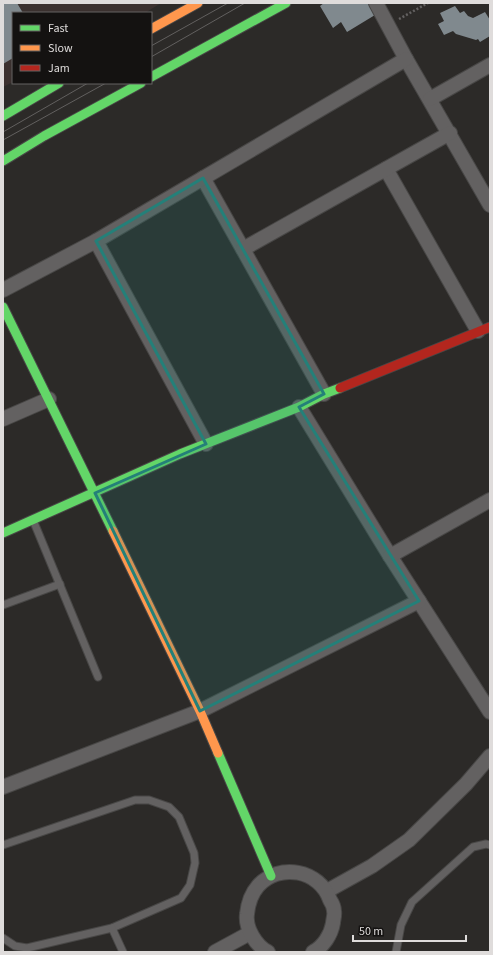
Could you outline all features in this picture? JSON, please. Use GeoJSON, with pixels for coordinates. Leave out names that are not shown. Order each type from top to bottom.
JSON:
{"type":"FeatureCollection","features":[{"type":"Feature","properties":{"kind":"street"},"geometry":{"type":"LineString","coordinates":[[152,28],[198,3]]}},
{"type":"Feature","properties":{"kind":"street"},"geometry":{"type":"LineString","coordinates":[[152,76],[286,3]]}},
{"type":"Feature","properties":{"kind":"street"},"geometry":{"type":"LineString","coordinates":[[376,3],[406,59],[450,133],[490,205]]}},
{"type":"Feature","properties":{"kind":"street"},"geometry":{"type":"LineString","coordinates":[[3,290],[96,241],[406,59]]}},
{"type":"Feature","properties":{"kind":"street"},"geometry":{"type":"LineString","coordinates":[[430,99],[490,65]]}},
{"type":"Feature","properties":{"kind":"street"},"geometry":{"type":"LineString","coordinates":[[3,116],[57,84]]}},
{"type":"Feature","properties":{"kind":"street"},"geometry":{"type":"LineString","coordinates":[[3,161],[44,136],[139,84]]}},
{"type":"Feature","properties":{"kind":"street"},"geometry":{"type":"LineString","coordinates":[[243,249],[450,133]]}},
{"type":"Feature","properties":{"kind":"street"},"geometry":{"type":"LineString","coordinates":[[3,533],[180,454],[484,329],[386,169]]}},
{"type":"Feature","properties":{"kind":"street"},"geometry":{"type":"LineString","coordinates":[[203,178],[324,394]]}},
{"type":"Feature","properties":{"kind":"street"},"geometry":{"type":"LineString","coordinates":[[96,241],[206,444]]}},
{"type":"Feature","properties":{"kind":"street"},"geometry":{"type":"LineString","coordinates":[[3,307],[200,710],[271,876]]}},
{"type":"Feature","properties":{"kind":"street"},"geometry":{"type":"LineString","coordinates":[[3,419],[49,399]]}},
{"type":"Feature","properties":{"kind":"street"},"geometry":{"type":"LineString","coordinates":[[299,406],[390,556],[490,712]]}},
{"type":"Feature","properties":{"kind":"street"},"geometry":{"type":"LineString","coordinates":[[390,556],[490,500]]}},
{"type":"Feature","properties":{"kind":"street"},"geometry":{"type":"LineString","coordinates":[[3,787],[200,710],[419,601]]}},
{"type":"Feature","properties":{"kind":"street"},"geometry":{"type":"LineString","coordinates":[[327,891],[372,866],[409,840],[466,784],[490,756]]}},
{"type":"Feature","properties":{"kind":"street"},"geometry":{"type":"LineString","coordinates":[[268,952],[262,949],[250,933],[247,916],[249,900],[258,886],[271,876],[287,871],[302,873],[316,880],[327,891],[334,911],[332,932],[318,951]]}},
{"type":"Feature","properties":{"kind":"street"},"geometry":{"type":"LineString","coordinates":[[215,952],[250,933]]}},
{"type":"Feature","properties":{"kind":"lane"},"geometry":{"type":"LineString","coordinates":[[33,519],[98,677]]}},
{"type":"Feature","properties":{"kind":"lane"},"geometry":{"type":"LineString","coordinates":[[3,605],[60,584]]}},
{"type":"Feature","properties":{"kind":"lane"},"geometry":{"type":"LineString","coordinates":[[3,845],[135,800],[149,800],[169,807],[179,817],[194,853],[195,863],[190,885],[181,898],[112,928],[27,948],[15,946],[3,938]]}},
{"type":"Feature","properties":{"kind":"lane"},"geometry":{"type":"LineString","coordinates":[[396,952],[401,926],[412,902],[473,847],[486,844],[490,845]]}},
{"type":"Feature","properties":{"kind":"lane"},"geometry":{"type":"LineString","coordinates":[[112,928],[123,952]]}},
{"type":"Feature","properties":{"kind":"path"},"geometry":{"type":"LineString","coordinates":[[388,26],[428,3]]}},
{"type":"Feature","properties":{"kind":"highlighted area"},"geometry":{"type":"Polygon","coordinates":[[[203,178],[324,394],[299,407],[419,601],[200,711],[95,493],[206,444],[96,241],[203,178]]]}},
{"type":"Feature","properties":{"kind":"shaded area"},"geometry":{"type":"Polygon","coordinates":[[[3,3],[161,3],[147,12],[12,12],[12,82],[3,87],[3,3]]]}},
{"type":"Feature","properties":{"kind":"building"},"geometry":{"type":"Polygon","coordinates":[[[3,3],[17,3],[22,12],[12,12],[12,59],[3,64],[3,3]]]}},
{"type":"Feature","properties":{"kind":"building"},"geometry":{"type":"Polygon","coordinates":[[[324,3],[368,3],[375,15],[347,32],[341,22],[333,28],[320,6],[324,3]]]}},
{"type":"Feature","properties":{"kind":"building"},"geometry":{"type":"Polygon","coordinates":[[[455,6],[460,13],[464,11],[468,16],[473,18],[485,12],[490,20],[490,36],[480,42],[478,39],[476,40],[456,34],[453,31],[444,35],[438,24],[444,21],[440,13],[455,6]]]}},
{"type":"Feature","properties":{"kind":"tram line"},"geometry":{"type":"LineString","coordinates":[[152,45],[228,3]]}},
{"type":"Feature","properties":{"kind":"tram line"},"geometry":{"type":"LineString","coordinates":[[152,56],[245,3]]}},
{"type":"Feature","properties":{"kind":"tram line"},"geometry":{"type":"LineString","coordinates":[[3,132],[86,84]]}},
{"type":"Feature","properties":{"kind":"tram line"},"geometry":{"type":"LineString","coordinates":[[3,140],[104,84]]}},
{"type":"Feature","properties":{"kind":"traffic: fast"},"geometry":{"type":"LineString","coordinates":[[152,76],[286,3]]}},
{"type":"Feature","properties":{"kind":"traffic: fast"},"geometry":{"type":"LineString","coordinates":[[3,116],[57,84]]}},
{"type":"Feature","properties":{"kind":"traffic: fast"},"geometry":{"type":"LineString","coordinates":[[3,161],[44,136],[139,84]]}},
{"type":"Feature","properties":{"kind":"traffic: fast"},"geometry":{"type":"LineString","coordinates":[[3,307],[113,531]]}},
{"type":"Feature","properties":{"kind":"traffic: fast"},"geometry":{"type":"LineString","coordinates":[[3,533],[180,454],[299,407],[324,394],[340,388]]}},
{"type":"Feature","properties":{"kind":"traffic: fast"},"geometry":{"type":"LineString","coordinates":[[218,753],[271,876]]}},
{"type":"Feature","properties":{"kind":"traffic: slow"},"geometry":{"type":"LineString","coordinates":[[152,28],[198,3]]}},
{"type":"Feature","properties":{"kind":"traffic: slow"},"geometry":{"type":"LineString","coordinates":[[113,531],[200,711],[218,753]]}},
{"type":"Feature","properties":{"kind":"traffic: jam"},"geometry":{"type":"LineString","coordinates":[[340,388],[490,327]]}}]}
